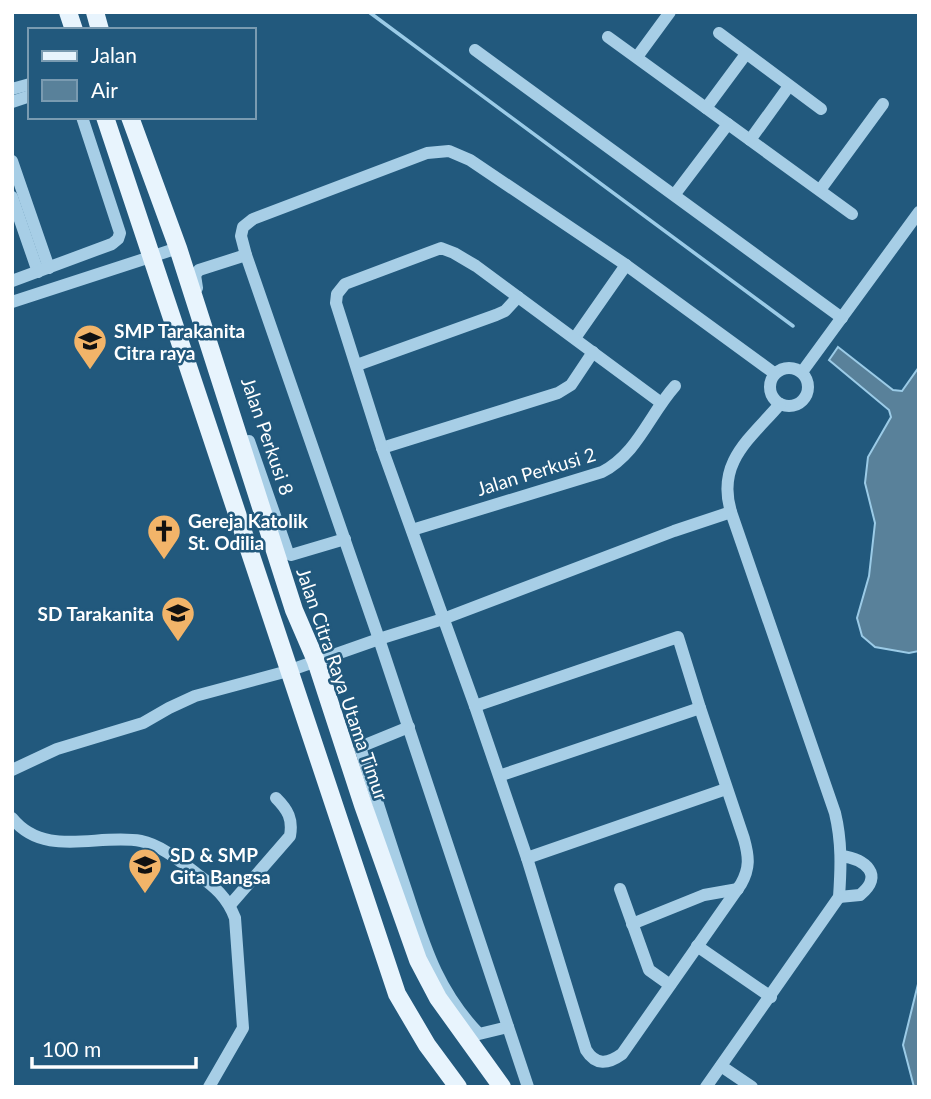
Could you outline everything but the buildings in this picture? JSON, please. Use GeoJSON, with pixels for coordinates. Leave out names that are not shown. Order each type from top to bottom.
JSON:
{"type":"FeatureCollection","features":[{"type":"Feature","properties":{"kind":"main road"},"geometry":{"type":"LineString","coordinates":[[106,119],[397,994],[427,1045],[458,1087]]}},
{"type":"Feature","properties":{"kind":"main road","name":"Jalan Citra Raya Utama Timur"},"geometry":{"type":"LineString","coordinates":[[131,119],[178,248],[294,610],[316,661],[418,960],[438,998],[502,1087]]}},
{"type":"Feature","properties":{"kind":"main road"},"geometry":{"type":"LineString","coordinates":[[227,484],[251,476]]}},
{"type":"Feature","properties":{"kind":"street"},"geometry":{"type":"LineString","coordinates":[[637,57],[670,12]]}},
{"type":"Feature","properties":{"kind":"street"},"geometry":{"type":"LineString","coordinates":[[719,33],[821,109]]}},
{"type":"Feature","properties":{"kind":"street"},"geometry":{"type":"LineString","coordinates":[[608,37],[852,214]]}},
{"type":"Feature","properties":{"kind":"street"},"geometry":{"type":"LineString","coordinates":[[475,50],[842,318]]}},
{"type":"Feature","properties":{"kind":"street"},"geometry":{"type":"LineString","coordinates":[[706,108],[747,54]]}},
{"type":"Feature","properties":{"kind":"street"},"geometry":{"type":"LineString","coordinates":[[750,139],[789,86]]}},
{"type":"Feature","properties":{"kind":"street"},"geometry":{"type":"LineString","coordinates":[[820,190],[883,104]]}},
{"type":"Feature","properties":{"kind":"street"},"geometry":{"type":"LineString","coordinates":[[12,281],[112,244],[118,239],[120,233],[83,119]]}},
{"type":"Feature","properties":{"kind":"street"},"geometry":{"type":"LineString","coordinates":[[675,194],[728,124]]}},
{"type":"Feature","properties":{"kind":"street"},"geometry":{"type":"LineString","coordinates":[[528,1087],[409,727],[246,255],[241,236],[243,227],[253,219],[427,153],[449,151],[470,160],[502,180],[626,265],[774,373]]}},
{"type":"Feature","properties":{"kind":"street"},"geometry":{"type":"LineString","coordinates":[[12,161],[43,270]]}},
{"type":"Feature","properties":{"kind":"street"},"geometry":{"type":"LineString","coordinates":[[12,197],[43,270]]}},
{"type":"Feature","properties":{"kind":"street"},"geometry":{"type":"LineString","coordinates":[[802,372],[919,212]]}},
{"type":"Feature","properties":{"kind":"street"},"geometry":{"type":"LineString","coordinates":[[12,302],[178,248]]}},
{"type":"Feature","properties":{"kind":"street"},"geometry":{"type":"LineString","coordinates":[[475,706],[678,638],[748,855],[748,868],[738,889],[622,1054],[612,1061],[605,1063],[591,1058],[586,1050],[527,858],[382,448],[336,303],[337,294],[345,284],[440,248],[476,266],[660,402]]}},
{"type":"Feature","properties":{"kind":"street","name":"Jalan Perkusi 8"},"geometry":{"type":"LineString","coordinates":[[246,255],[199,270],[195,275],[196,285],[288,553],[291,555],[345,539]]}},
{"type":"Feature","properties":{"kind":"street"},"geometry":{"type":"LineString","coordinates":[[575,338],[626,265]]}},
{"type":"Feature","properties":{"kind":"street"},"geometry":{"type":"LineString","coordinates":[[357,365],[496,315],[505,311],[517,297]]}},
{"type":"Feature","properties":{"kind":"street"},"geometry":{"type":"LineString","coordinates":[[382,448],[558,393],[570,385],[593,352]]}},
{"type":"Feature","properties":{"kind":"street"},"geometry":{"type":"LineString","coordinates":[[783,368],[802,372],[807,382],[807,392],[801,401],[791,406],[780,404],[772,396],[769,384],[774,373],[783,368]]}},
{"type":"Feature","properties":{"kind":"street","name":"Jalan Perkusi 2"},"geometry":{"type":"LineString","coordinates":[[412,530],[602,472],[613,466],[632,450],[660,402],[674,386]]}},
{"type":"Feature","properties":{"kind":"street"},"geometry":{"type":"LineString","coordinates":[[706,1087],[839,897],[841,835],[832,803],[727,499],[729,469],[780,404]]}},
{"type":"Feature","properties":{"kind":"street"},"geometry":{"type":"LineString","coordinates":[[12,770],[57,748],[143,723],[195,696],[288,671],[443,619],[731,512]]}},
{"type":"Feature","properties":{"kind":"street"},"geometry":{"type":"LineString","coordinates":[[499,776],[700,708]]}},
{"type":"Feature","properties":{"kind":"street"},"geometry":{"type":"LineString","coordinates":[[409,727],[360,747],[377,803],[431,964],[443,988],[479,1034],[508,1027]]}},
{"type":"Feature","properties":{"kind":"street"},"geometry":{"type":"LineString","coordinates":[[527,858],[726,789]]}},
{"type":"Feature","properties":{"kind":"street"},"geometry":{"type":"LineString","coordinates":[[230,905],[289,836],[290,816],[276,798]]}},
{"type":"Feature","properties":{"kind":"street"},"geometry":{"type":"LineString","coordinates":[[12,818],[19,827],[39,838],[71,843],[128,840],[151,844],[218,889],[230,905],[235,918],[243,1028],[209,1087]]}},
{"type":"Feature","properties":{"kind":"street"},"geometry":{"type":"LineString","coordinates":[[839,897],[860,895],[869,887],[871,879],[871,873],[864,863],[841,856]]}},
{"type":"Feature","properties":{"kind":"street"},"geometry":{"type":"LineString","coordinates":[[621,889],[649,970],[670,985]]}},
{"type":"Feature","properties":{"kind":"street"},"geometry":{"type":"LineString","coordinates":[[632,924],[704,895],[738,889]]}},
{"type":"Feature","properties":{"kind":"street"},"geometry":{"type":"LineString","coordinates":[[697,946],[771,997]]}},
{"type":"Feature","properties":{"kind":"street"},"geometry":{"type":"LineString","coordinates":[[721,1066],[752,1087]]}},
{"type":"Feature","properties":{"kind":"water"},"geometry":{"type":"Polygon","coordinates":[[[838,347],[893,390],[902,391],[919,367],[919,651],[909,653],[875,647],[862,636],[857,618],[869,576],[875,523],[865,483],[868,457],[891,417],[889,410],[829,360],[838,347]]]}},
{"type":"Feature","properties":{"kind":"water"},"geometry":{"type":"Polygon","coordinates":[[[919,980],[919,1087],[914,1087],[903,1045],[919,980]]]}},
{"type":"Feature","properties":{"kind":"waterway"},"geometry":{"type":"LineString","coordinates":[[369,12],[793,326]]}},
{"type":"Feature","properties":{"kind":"place","name":"SMP Tarakanita Citra raya"},"geometry":{"type":"Point","coordinates":[90,371]}},
{"type":"Feature","properties":{"kind":"place","name":"Gereja Katolik St. Odilia"},"geometry":{"type":"Point","coordinates":[164,561]}},
{"type":"Feature","properties":{"kind":"place","name":"SD Tarakanita"},"geometry":{"type":"Point","coordinates":[178,643]}},
{"type":"Feature","properties":{"kind":"place","name":"SD & SMP Gita Bangsa"},"geometry":{"type":"Point","coordinates":[145,895]}}]}
